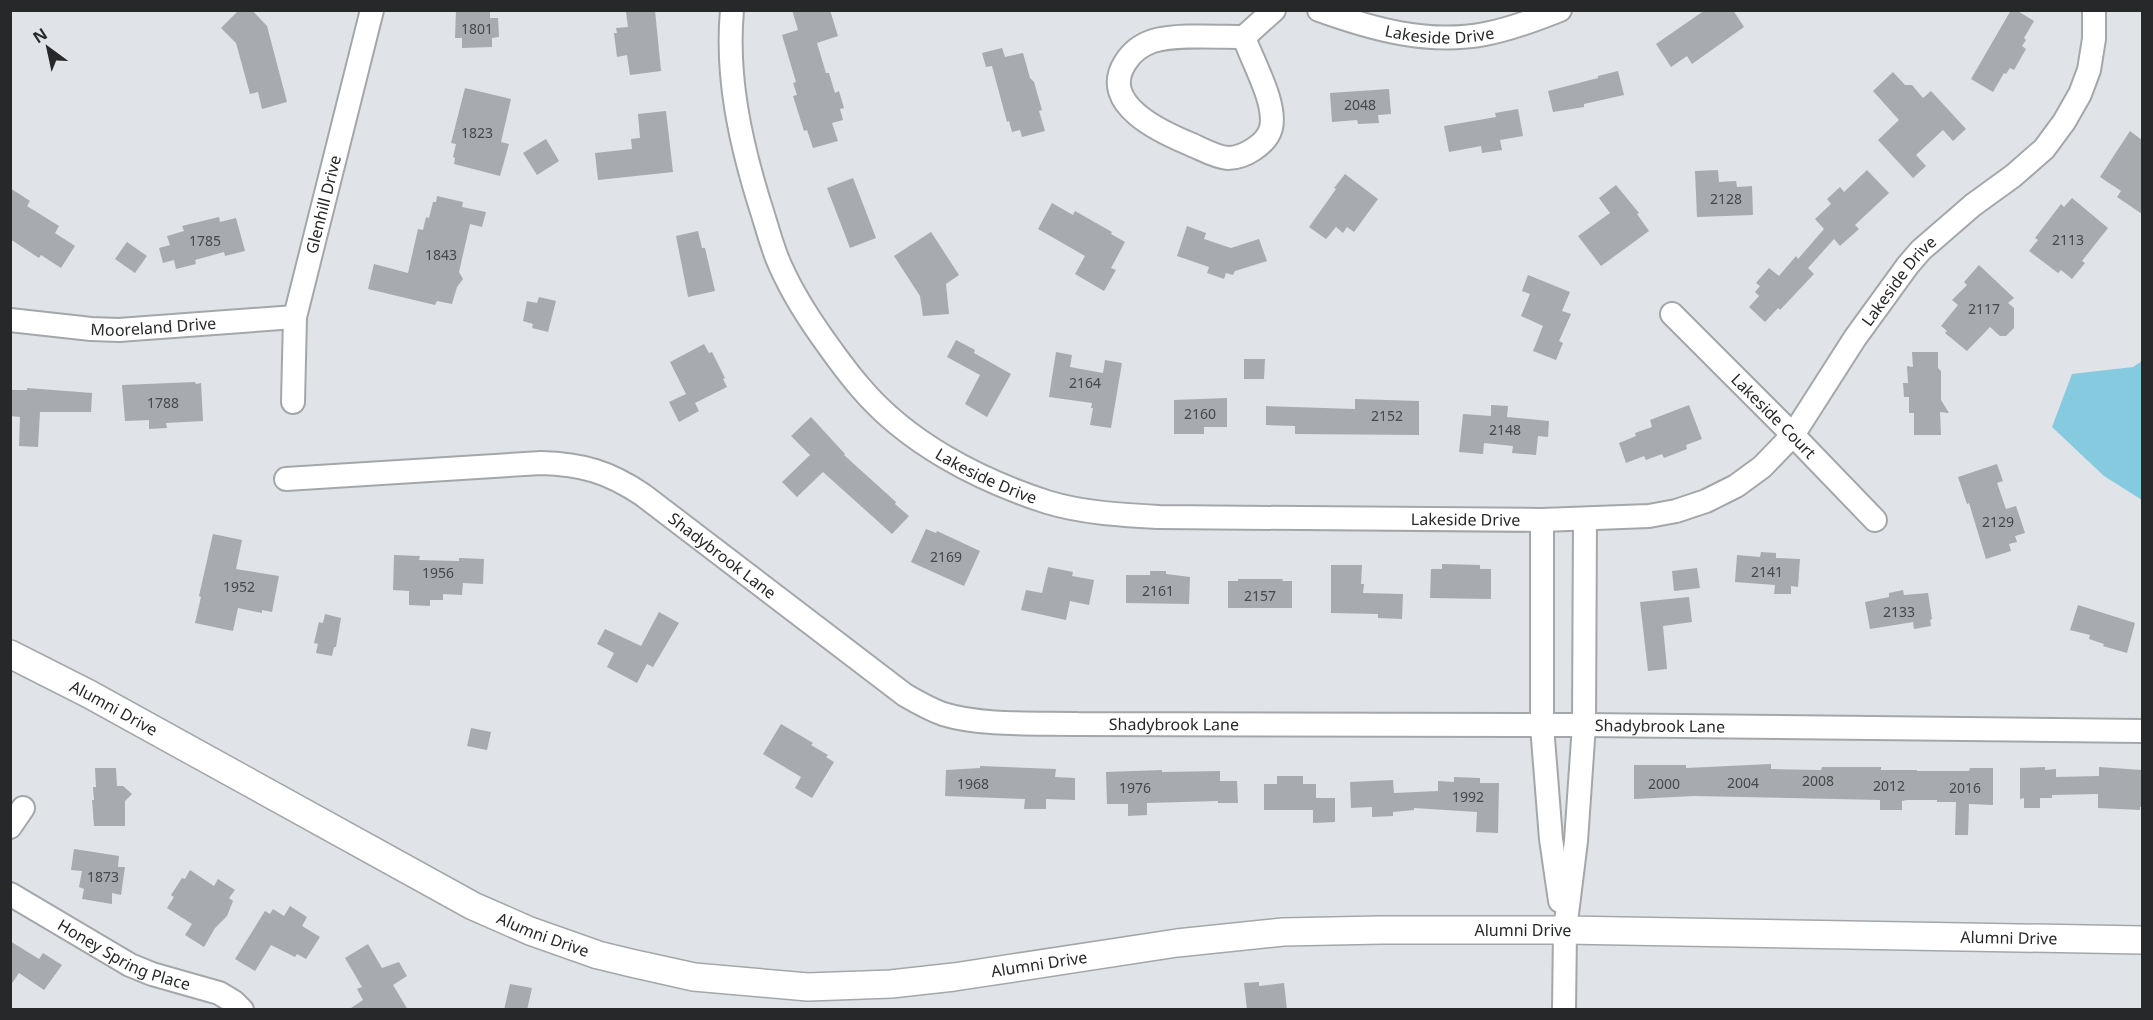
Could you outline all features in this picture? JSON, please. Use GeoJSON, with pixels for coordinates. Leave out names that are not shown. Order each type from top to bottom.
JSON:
{"type":"FeatureCollection","features":[{"type":"Feature","properties":{"kind":"main road","name":"Alumni Drive"},"geometry":{"type":"LineString","coordinates":[[10,654],[89,694],[473,906],[530,931],[598,955],[694,976],[808,987],[863,986],[954,976],[1177,943],[1272,933],[1381,930],[1565,930],[2142,940]]}},
{"type":"Feature","properties":{"kind":"street","name":"Glenhill Drive"},"geometry":{"type":"LineString","coordinates":[[293,402],[295,317],[372,10]]}},
{"type":"Feature","properties":{"kind":"street","name":"Lakeside Drive"},"geometry":{"type":"LineString","coordinates":[[732,10],[732,70],[739,127],[748,165],[778,259],[808,317],[861,389],[902,427],[921,441],[981,476],[1018,491],[1049,502],[1121,515],[1542,520],[1649,516],[1676,511],[1706,501],[1736,486],[1762,468],[1793,435],[1855,338],[1921,250],[1972,205],[2013,176],[2044,149],[2064,123],[2080,94],[2089,70],[2094,39],[2094,10]]}},
{"type":"Feature","properties":{"kind":"street"},"geometry":{"type":"LineString","coordinates":[[1244,37],[1271,110],[1271,128],[1265,140],[1252,150],[1235,158],[1217,156],[1169,135],[1137,117],[1124,100],[1119,81],[1122,67],[1135,51],[1144,45],[1165,39],[1244,37],[1274,10]]}},
{"type":"Feature","properties":{"kind":"street","name":"Lakeside Drive"},"geometry":{"type":"LineString","coordinates":[[1319,10],[1351,22],[1414,37],[1448,38],[1484,34],[1522,25],[1560,10]]}},
{"type":"Feature","properties":{"kind":"street","name":"Lakeside Court"},"geometry":{"type":"LineString","coordinates":[[1672,314],[1875,520]]}},
{"type":"Feature","properties":{"kind":"street","name":"Mooreland Drive"},"geometry":{"type":"LineString","coordinates":[[10,321],[119,330],[295,317]]}},
{"type":"Feature","properties":{"kind":"street","name":"Shadybrook Lane"},"geometry":{"type":"LineString","coordinates":[[286,480],[541,463],[580,466],[601,472],[621,480],[643,495],[905,695],[945,715],[994,722],[2142,731]]}},
{"type":"Feature","properties":{"kind":"street","name":"Lakeside Drive"},"geometry":{"type":"LineString","coordinates":[[1564,1010],[1565,930],[1576,841],[1584,725],[1585,519]]}},
{"type":"Feature","properties":{"kind":"street","name":"Lakeside Drive"},"geometry":{"type":"LineString","coordinates":[[1542,520],[1542,726],[1551,839],[1565,930]]}},
{"type":"Feature","properties":{"kind":"street"},"geometry":{"type":"LineString","coordinates":[[10,827],[23,808]]}},
{"type":"Feature","properties":{"kind":"street","name":"Honey Spring Place"},"geometry":{"type":"LineString","coordinates":[[10,894],[130,965],[219,993],[242,1010]]}},
{"type":"Feature","properties":{"kind":"water"},"geometry":{"type":"Polygon","coordinates":[[[2142,361],[2142,500],[2104,476],[2052,427],[2072,374],[2133,367],[2142,361]]]}},
{"type":"Feature","properties":{"kind":"building"},"geometry":{"type":"Polygon","coordinates":[[[239,10],[252,10],[267,26],[287,102],[262,109],[258,92],[250,94],[236,43],[221,28],[239,10]]]}},
{"type":"Feature","properties":{"kind":"building"},"geometry":{"type":"Polygon","coordinates":[[[456,10],[490,10],[490,18],[498,18],[499,37],[492,38],[492,47],[462,48],[462,38],[455,38],[456,10]]]}},
{"type":"Feature","properties":{"kind":"building"},"geometry":{"type":"Polygon","coordinates":[[[655,10],[661,71],[630,75],[627,55],[617,57],[614,33],[617,33],[616,28],[628,27],[626,12],[655,10]]]}},
{"type":"Feature","properties":{"kind":"building"},"geometry":{"type":"Polygon","coordinates":[[[792,10],[830,10],[838,36],[817,43],[835,93],[839,91],[844,108],[840,109],[843,120],[832,123],[838,141],[813,148],[807,130],[804,131],[793,96],[797,95],[793,83],[796,82],[782,35],[798,30],[792,10]]]}},
{"type":"Feature","properties":{"kind":"building"},"geometry":{"type":"Polygon","coordinates":[[[1705,10],[1733,10],[1744,27],[1692,64],[1687,56],[1671,67],[1656,44],[1705,10]]]}},
{"type":"Feature","properties":{"kind":"building"},"geometry":{"type":"Polygon","coordinates":[[[2011,10],[2016,10],[2034,21],[2024,38],[2026,40],[2022,46],[2026,49],[2014,70],[2010,68],[2006,74],[2004,73],[1993,92],[1971,79],[2011,10]]]}},
{"type":"Feature","properties":{"kind":"building"},"geometry":{"type":"Polygon","coordinates":[[[1002,48],[1005,57],[1023,53],[1042,110],[1039,111],[1045,131],[1022,137],[1020,130],[1012,132],[1009,121],[1007,122],[992,66],[986,67],[982,53],[1002,48]]]}},
{"type":"Feature","properties":{"kind":"building"},"geometry":{"type":"Polygon","coordinates":[[[1618,71],[1624,95],[1584,104],[1584,107],[1553,112],[1548,91],[1618,71]]]}},
{"type":"Feature","properties":{"kind":"building"},"geometry":{"type":"Polygon","coordinates":[[[1893,72],[1905,85],[1912,85],[1923,98],[1931,91],[1966,129],[1953,141],[1943,130],[1916,155],[1926,166],[1913,178],[1878,140],[1899,120],[1873,91],[1893,72]]]}},
{"type":"Feature","properties":{"kind":"building"},"geometry":{"type":"Polygon","coordinates":[[[465,88],[511,99],[501,142],[509,144],[500,176],[454,164],[456,144],[451,143],[465,88]]]}},
{"type":"Feature","properties":{"kind":"building"},"geometry":{"type":"Polygon","coordinates":[[[1389,89],[1391,114],[1378,115],[1379,123],[1358,124],[1357,120],[1332,122],[1330,93],[1389,89]]]}},
{"type":"Feature","properties":{"kind":"building"},"geometry":{"type":"Polygon","coordinates":[[[1518,109],[1523,136],[1500,140],[1502,150],[1482,153],[1481,146],[1449,152],[1444,126],[1496,117],[1495,113],[1518,109]]]}},
{"type":"Feature","properties":{"kind":"building"},"geometry":{"type":"Polygon","coordinates":[[[666,111],[673,172],[598,180],[595,153],[632,149],[631,139],[640,138],[638,114],[666,111]]]}},
{"type":"Feature","properties":{"kind":"building"},"geometry":{"type":"Polygon","coordinates":[[[2130,131],[2142,140],[2142,214],[2117,197],[2121,191],[2100,177],[2130,131]]]}},
{"type":"Feature","properties":{"kind":"building"},"geometry":{"type":"Polygon","coordinates":[[[546,139],[559,161],[537,175],[523,153],[546,139]]]}},
{"type":"Feature","properties":{"kind":"building"},"geometry":{"type":"Polygon","coordinates":[[[1718,170],[1719,182],[1736,181],[1737,187],[1752,186],[1753,215],[1697,217],[1695,171],[1718,170]]]}},
{"type":"Feature","properties":{"kind":"building"},"geometry":{"type":"Polygon","coordinates":[[[1867,170],[1889,193],[1855,225],[1859,229],[1840,246],[1834,239],[1808,268],[1814,274],[1780,310],[1778,308],[1765,322],[1749,307],[1759,296],[1755,292],[1760,286],[1756,283],[1769,268],[1779,276],[1796,256],[1798,259],[1824,229],[1815,219],[1831,204],[1827,199],[1840,187],[1844,192],[1867,170]]]}},
{"type":"Feature","properties":{"kind":"building"},"geometry":{"type":"Polygon","coordinates":[[[1345,174],[1378,199],[1354,232],[1347,227],[1343,233],[1336,227],[1326,239],[1309,227],[1345,174]]]}},
{"type":"Feature","properties":{"kind":"building"},"geometry":{"type":"Polygon","coordinates":[[[853,178],[876,238],[850,248],[827,188],[853,178]]]}},
{"type":"Feature","properties":{"kind":"building"},"geometry":{"type":"Polygon","coordinates":[[[1616,185],[1639,213],[1637,214],[1649,231],[1601,266],[1578,236],[1610,213],[1599,198],[1616,185]]]}},
{"type":"Feature","properties":{"kind":"building"},"geometry":{"type":"Polygon","coordinates":[[[10,188],[30,201],[27,206],[59,226],[55,233],[75,246],[61,268],[41,255],[39,258],[10,239],[10,188]]]}},
{"type":"Feature","properties":{"kind":"building"},"geometry":{"type":"Polygon","coordinates":[[[437,196],[463,202],[462,207],[486,212],[482,227],[470,224],[459,272],[463,279],[457,287],[452,304],[437,301],[435,305],[368,289],[374,264],[408,273],[418,229],[423,230],[426,217],[429,218],[437,196]]]}},
{"type":"Feature","properties":{"kind":"building"},"geometry":{"type":"Polygon","coordinates":[[[2072,198],[2108,228],[2082,261],[2085,263],[2072,279],[2061,270],[2058,273],[2029,251],[2038,240],[2035,238],[2061,204],[2064,207],[2072,198]]]}},
{"type":"Feature","properties":{"kind":"building"},"geometry":{"type":"Polygon","coordinates":[[[1052,203],[1073,215],[1075,211],[1125,242],[1111,268],[1116,270],[1104,291],[1075,274],[1085,256],[1038,229],[1052,203]]]}},
{"type":"Feature","properties":{"kind":"building"},"geometry":{"type":"Polygon","coordinates":[[[219,217],[220,222],[236,218],[245,251],[225,256],[224,252],[195,260],[196,264],[176,269],[174,260],[163,263],[159,248],[170,245],[167,236],[184,231],[182,226],[219,217]]]}},
{"type":"Feature","properties":{"kind":"building"},"geometry":{"type":"Polygon","coordinates":[[[1187,226],[1206,233],[1204,239],[1231,248],[1259,239],[1267,261],[1235,271],[1233,275],[1226,273],[1224,279],[1207,273],[1209,267],[1177,256],[1187,226]]]}},
{"type":"Feature","properties":{"kind":"building"},"geometry":{"type":"Polygon","coordinates":[[[698,231],[702,248],[705,248],[715,291],[688,297],[676,236],[698,231]]]}},
{"type":"Feature","properties":{"kind":"building"},"geometry":{"type":"Polygon","coordinates":[[[931,232],[959,275],[946,284],[949,314],[923,316],[920,296],[894,256],[931,232]]]}},
{"type":"Feature","properties":{"kind":"building"},"geometry":{"type":"Polygon","coordinates":[[[127,242],[147,256],[135,273],[115,259],[127,242]]]}},
{"type":"Feature","properties":{"kind":"building"},"geometry":{"type":"Polygon","coordinates":[[[1979,265],[2014,298],[2008,303],[2014,308],[2014,328],[2006,336],[2000,336],[1990,327],[1967,351],[1945,333],[1947,331],[1941,326],[1958,305],[1952,300],[1967,285],[1964,282],[1979,265]]]}},
{"type":"Feature","properties":{"kind":"building"},"geometry":{"type":"Polygon","coordinates":[[[1528,275],[1570,292],[1562,311],[1571,314],[1559,341],[1563,343],[1556,360],[1533,351],[1543,326],[1521,316],[1530,294],[1522,291],[1528,275]]]}},
{"type":"Feature","properties":{"kind":"building"},"geometry":{"type":"Polygon","coordinates":[[[539,297],[556,301],[548,332],[532,328],[533,324],[523,321],[527,301],[537,303],[539,297]]]}},
{"type":"Feature","properties":{"kind":"building"},"geometry":{"type":"Polygon","coordinates":[[[956,340],[1011,374],[987,417],[965,404],[980,375],[947,357],[956,340]]]}},
{"type":"Feature","properties":{"kind":"building"},"geometry":{"type":"Polygon","coordinates":[[[704,344],[709,353],[712,352],[727,387],[695,403],[699,411],[679,422],[669,402],[686,394],[670,362],[704,344]]]}},
{"type":"Feature","properties":{"kind":"building"},"geometry":{"type":"Polygon","coordinates":[[[1056,352],[1072,355],[1070,367],[1103,373],[1105,360],[1122,363],[1111,428],[1090,425],[1092,403],[1049,397],[1056,352]]]}},
{"type":"Feature","properties":{"kind":"building"},"geometry":{"type":"Polygon","coordinates":[[[1912,352],[1938,352],[1938,368],[1941,371],[1941,400],[1949,413],[1940,412],[1941,435],[1914,435],[1914,413],[1909,413],[1909,397],[1904,397],[1903,383],[1908,383],[1907,366],[1913,367],[1912,352]]]}},
{"type":"Feature","properties":{"kind":"building"},"geometry":{"type":"Polygon","coordinates":[[[1244,359],[1265,359],[1264,379],[1244,379],[1244,359]]]}},
{"type":"Feature","properties":{"kind":"building"},"geometry":{"type":"Polygon","coordinates":[[[195,382],[196,384],[201,383],[203,421],[166,423],[167,428],[149,429],[149,420],[125,421],[122,385],[195,382]]]}},
{"type":"Feature","properties":{"kind":"building"},"geometry":{"type":"Polygon","coordinates":[[[27,388],[92,393],[91,412],[40,412],[38,447],[19,446],[20,417],[10,416],[10,390],[27,390],[27,388]]]}},
{"type":"Feature","properties":{"kind":"building"},"geometry":{"type":"Polygon","coordinates":[[[1227,398],[1227,427],[1204,427],[1204,434],[1174,434],[1174,400],[1227,398]]]}},
{"type":"Feature","properties":{"kind":"building"},"geometry":{"type":"Polygon","coordinates":[[[1355,399],[1419,401],[1419,435],[1295,434],[1295,426],[1266,425],[1266,406],[1355,409],[1355,399]]]}},
{"type":"Feature","properties":{"kind":"building"},"geometry":{"type":"Polygon","coordinates":[[[1491,405],[1508,406],[1507,417],[1549,421],[1548,437],[1538,436],[1536,455],[1512,453],[1513,446],[1484,443],[1483,454],[1459,452],[1463,414],[1491,416],[1491,405]]]}},
{"type":"Feature","properties":{"kind":"building"},"geometry":{"type":"Polygon","coordinates":[[[1689,405],[1702,439],[1686,445],[1687,449],[1664,458],[1662,454],[1646,460],[1644,456],[1626,463],[1619,443],[1636,436],[1635,433],[1652,427],[1650,420],[1689,405]]]}},
{"type":"Feature","properties":{"kind":"building"},"geometry":{"type":"Polygon","coordinates":[[[811,417],[844,455],[909,516],[892,534],[823,472],[797,497],[782,482],[810,455],[791,436],[811,417]]]}},
{"type":"Feature","properties":{"kind":"building"},"geometry":{"type":"Polygon","coordinates":[[[1997,464],[2003,481],[1997,483],[2006,509],[2016,506],[2025,533],[2015,536],[2017,542],[2009,544],[2011,551],[1986,559],[1969,503],[1967,504],[1958,477],[1997,464]]]}},
{"type":"Feature","properties":{"kind":"building"},"geometry":{"type":"Polygon","coordinates":[[[926,529],[936,533],[937,531],[980,551],[964,586],[911,562],[926,529]]]}},
{"type":"Feature","properties":{"kind":"building"},"geometry":{"type":"Polygon","coordinates":[[[213,534],[242,540],[236,569],[279,576],[272,612],[262,610],[262,613],[238,608],[233,631],[195,623],[213,534]]]}},
{"type":"Feature","properties":{"kind":"building"},"geometry":{"type":"Polygon","coordinates":[[[1761,552],[1776,553],[1776,558],[1800,559],[1798,587],[1791,586],[1791,594],[1774,594],[1775,585],[1735,582],[1737,555],[1760,557],[1761,552]]]}},
{"type":"Feature","properties":{"kind":"building"},"geometry":{"type":"Polygon","coordinates":[[[394,555],[420,556],[419,560],[484,559],[483,584],[463,583],[462,595],[443,594],[443,600],[430,600],[430,606],[409,605],[409,591],[393,590],[394,555]]]}},
{"type":"Feature","properties":{"kind":"building"},"geometry":{"type":"Polygon","coordinates":[[[1442,564],[1480,565],[1480,569],[1491,569],[1491,599],[1430,598],[1431,569],[1442,569],[1442,564]]]}},
{"type":"Feature","properties":{"kind":"building"},"geometry":{"type":"Polygon","coordinates":[[[1331,565],[1362,565],[1363,593],[1403,594],[1402,619],[1378,618],[1378,614],[1331,613],[1331,565]]]}},
{"type":"Feature","properties":{"kind":"building"},"geometry":{"type":"Polygon","coordinates":[[[1048,567],[1073,572],[1072,576],[1094,580],[1089,605],[1070,601],[1066,620],[1021,610],[1026,590],[1042,593],[1048,567]]]}},
{"type":"Feature","properties":{"kind":"building"},"geometry":{"type":"Polygon","coordinates":[[[1697,568],[1700,588],[1674,591],[1672,571],[1697,568]]]}},
{"type":"Feature","properties":{"kind":"building"},"geometry":{"type":"Polygon","coordinates":[[[1150,571],[1166,571],[1166,574],[1190,577],[1189,604],[1126,603],[1126,575],[1150,575],[1150,571]]]}},
{"type":"Feature","properties":{"kind":"building"},"geometry":{"type":"Polygon","coordinates":[[[1238,579],[1292,581],[1292,608],[1228,608],[1228,581],[1238,581],[1238,579]]]}},
{"type":"Feature","properties":{"kind":"building"},"geometry":{"type":"Polygon","coordinates":[[[1903,590],[1904,595],[1928,593],[1931,626],[1914,629],[1913,622],[1870,629],[1865,602],[1889,597],[1889,593],[1903,590]]]}},
{"type":"Feature","properties":{"kind":"building"},"geometry":{"type":"Polygon","coordinates":[[[1689,597],[1692,622],[1663,626],[1667,669],[1648,671],[1640,602],[1689,597]]]}},
{"type":"Feature","properties":{"kind":"building"},"geometry":{"type":"Polygon","coordinates":[[[2078,605],[2135,623],[2127,653],[2103,646],[2104,644],[2089,639],[2090,635],[2070,630],[2078,605]]]}},
{"type":"Feature","properties":{"kind":"building"},"geometry":{"type":"Polygon","coordinates":[[[659,612],[679,623],[653,667],[647,664],[637,683],[607,667],[614,653],[597,644],[605,629],[641,646],[659,612]]]}},
{"type":"Feature","properties":{"kind":"building"},"geometry":{"type":"Polygon","coordinates":[[[325,614],[341,618],[336,647],[334,647],[332,656],[316,653],[318,644],[314,643],[319,622],[323,623],[325,614]]]}},
{"type":"Feature","properties":{"kind":"building"},"geometry":{"type":"Polygon","coordinates":[[[781,724],[813,743],[811,745],[828,755],[826,757],[834,762],[812,798],[795,788],[801,777],[763,754],[781,724]]]}},
{"type":"Feature","properties":{"kind":"building"},"geometry":{"type":"Polygon","coordinates":[[[471,728],[491,732],[487,750],[467,746],[471,728]]]}},
{"type":"Feature","properties":{"kind":"building"},"geometry":{"type":"Polygon","coordinates":[[[1771,764],[1771,769],[1821,770],[1822,767],[1881,767],[1881,770],[1917,771],[1969,771],[1970,768],[1993,768],[1993,805],[1969,804],[1968,835],[1955,835],[1956,802],[1907,800],[1902,801],[1902,810],[1880,810],[1880,800],[1694,796],[1634,799],[1634,765],[1686,765],[1686,768],[1771,764]]]}},
{"type":"Feature","properties":{"kind":"building"},"geometry":{"type":"Polygon","coordinates":[[[980,766],[1056,769],[1055,777],[1075,778],[1075,800],[1046,799],[1046,809],[1024,809],[1025,799],[945,796],[946,770],[980,768],[980,766]]]}},
{"type":"Feature","properties":{"kind":"building"},"geometry":{"type":"Polygon","coordinates":[[[2045,767],[2045,770],[2056,769],[2056,777],[2099,776],[2099,767],[2142,770],[2142,807],[2140,810],[2098,808],[2098,794],[2052,795],[2052,798],[2040,798],[2040,808],[2024,808],[2024,798],[2020,799],[2020,768],[2045,767]]]}},
{"type":"Feature","properties":{"kind":"building"},"geometry":{"type":"Polygon","coordinates":[[[95,768],[116,768],[117,786],[123,786],[132,794],[125,801],[125,826],[94,826],[92,800],[94,800],[93,787],[96,787],[95,768]]]}},
{"type":"Feature","properties":{"kind":"building"},"geometry":{"type":"Polygon","coordinates":[[[1162,770],[1162,772],[1220,771],[1220,781],[1237,781],[1238,803],[1218,803],[1218,801],[1147,803],[1147,815],[1128,816],[1128,804],[1107,804],[1106,772],[1162,770]]]}},
{"type":"Feature","properties":{"kind":"building"},"geometry":{"type":"Polygon","coordinates":[[[1277,776],[1303,776],[1303,784],[1316,784],[1316,798],[1335,798],[1335,822],[1313,823],[1313,810],[1264,810],[1264,784],[1277,784],[1277,776]]]}},
{"type":"Feature","properties":{"kind":"building"},"geometry":{"type":"Polygon","coordinates":[[[1454,777],[1480,778],[1480,783],[1499,783],[1498,833],[1476,832],[1477,812],[1414,808],[1414,810],[1393,812],[1393,816],[1372,817],[1372,807],[1351,808],[1350,782],[1393,780],[1394,793],[1438,791],[1438,781],[1454,782],[1454,777]]]}},
{"type":"Feature","properties":{"kind":"building"},"geometry":{"type":"Polygon","coordinates":[[[74,849],[119,856],[118,867],[125,867],[121,895],[112,893],[112,904],[82,899],[84,889],[79,887],[82,871],[71,870],[74,849]]]}},
{"type":"Feature","properties":{"kind":"building"},"geometry":{"type":"Polygon","coordinates":[[[190,870],[214,886],[218,879],[235,890],[229,898],[233,901],[227,916],[215,928],[204,947],[185,935],[192,924],[167,908],[174,897],[171,895],[190,870]]]}},
{"type":"Feature","properties":{"kind":"building"},"geometry":{"type":"Polygon","coordinates":[[[290,906],[307,917],[302,926],[320,937],[306,959],[297,954],[295,957],[271,945],[255,971],[235,959],[265,911],[270,914],[273,909],[284,916],[290,906]]]}},
{"type":"Feature","properties":{"kind":"building"},"geometry":{"type":"Polygon","coordinates":[[[10,941],[39,959],[43,953],[62,965],[44,990],[19,973],[10,986],[10,941]]]}},
{"type":"Feature","properties":{"kind":"building"},"geometry":{"type":"Polygon","coordinates":[[[368,944],[382,968],[399,962],[407,976],[393,985],[408,1010],[348,1010],[363,1000],[357,989],[362,987],[345,958],[368,944]]]}},
{"type":"Feature","properties":{"kind":"building"},"geometry":{"type":"Polygon","coordinates":[[[1259,982],[1259,986],[1284,983],[1287,1010],[1247,1010],[1244,983],[1259,982]]]}},
{"type":"Feature","properties":{"kind":"building"},"geometry":{"type":"Polygon","coordinates":[[[510,984],[532,988],[527,1010],[504,1010],[510,984]]]}}]}
